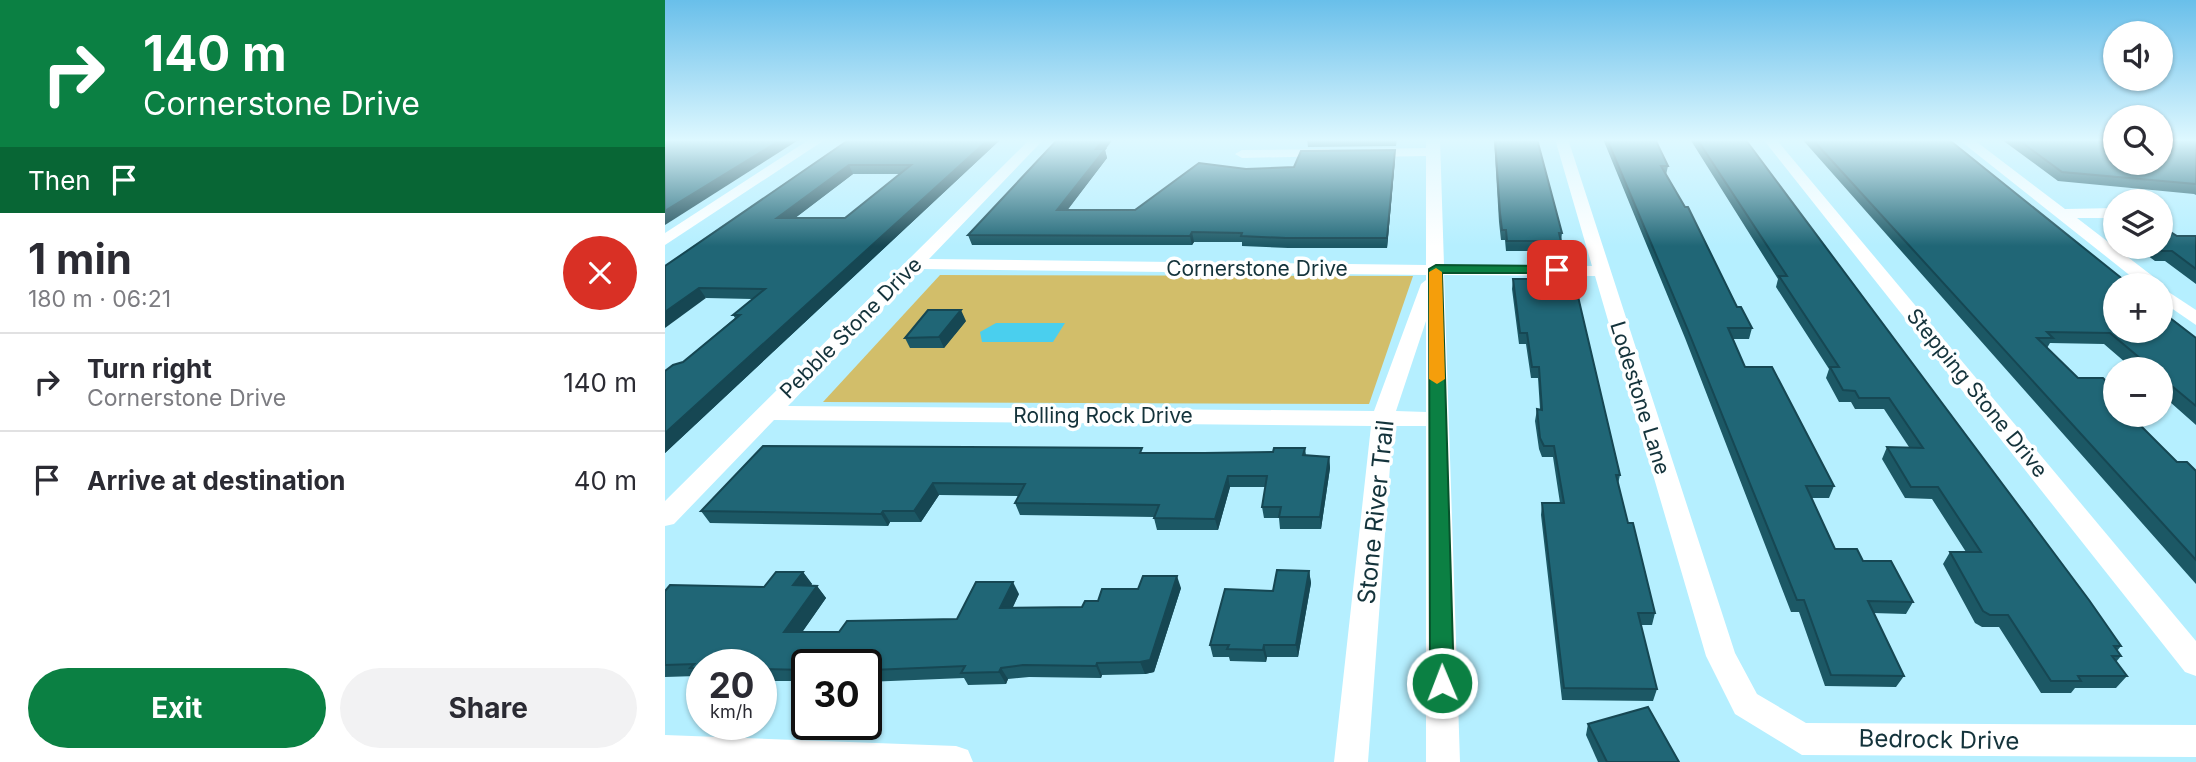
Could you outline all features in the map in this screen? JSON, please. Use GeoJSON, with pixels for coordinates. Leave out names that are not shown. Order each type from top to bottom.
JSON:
{"type":"FeatureCollection","features":[{"type":"Feature","properties":{"kind":"street"},"geometry":{"type":"LineString","coordinates":[[665,240],[765,175]]}},
{"type":"Feature","properties":{"kind":"street","name":"Pebble Stone Drive"},"geometry":{"type":"LineString","coordinates":[[665,517],[1003,175]]}},
{"type":"Feature","properties":{"kind":"street","name":"Stone River Trail"},"geometry":{"type":"LineString","coordinates":[[1434,175],[1443,762]]}},
{"type":"Feature","properties":{"kind":"street","name":"Lodestone Lane"},"geometry":{"type":"LineString","coordinates":[[1572,175],[1721,656]]}},
{"type":"Feature","properties":{"kind":"street","name":"Stepping Stone Drive"},"geometry":{"type":"LineString","coordinates":[[1798,175],[2190,655]]}},
{"type":"Feature","properties":{"kind":"street"},"geometry":{"type":"LineString","coordinates":[[2010,175],[2137,273]]}},
{"type":"Feature","properties":{"kind":"street"},"geometry":{"type":"LineString","coordinates":[[2061,214],[2103,213]]}},
{"type":"Feature","properties":{"kind":"street","name":"Cornerstone Drive"},"geometry":{"type":"LineString","coordinates":[[915,264],[1600,271]]}},
{"type":"Feature","properties":{"kind":"street","name":"Stone River Trail"},"geometry":{"type":"LineString","coordinates":[[1351,762],[1383,418],[1436,269]]}},
{"type":"Feature","properties":{"kind":"street"},"geometry":{"type":"LineString","coordinates":[[2173,301],[2196,319]]}},
{"type":"Feature","properties":{"kind":"street","name":"Rolling Rock Drive"},"geometry":{"type":"LineString","coordinates":[[768,413],[1438,419]]}},
{"type":"Feature","properties":{"kind":"street","name":"Bedrock Drive"},"geometry":{"type":"LineString","coordinates":[[1721,656],[1746,704],[1802,739],[2196,741]]}},
{"type":"Feature","properties":{"kind":"street"},"geometry":{"type":"LineString","coordinates":[[665,751],[956,762]]}},
{"type":"Feature","properties":{"kind":"shaded area"},"geometry":{"type":"Polygon","coordinates":[[[940,275],[1413,276],[1369,404],[823,402],[940,275]]]}},
{"type":"Feature","properties":{"kind":"water"},"geometry":{"type":"Polygon","coordinates":[[[996,323],[1065,323],[1053,342],[982,342],[980,332],[996,323]]]}},
{"type":"Feature","properties":{"kind":"building"},"geometry":{"type":"Polygon","coordinates":[[[665,175],[724,175],[665,211],[665,175]]]}},
{"type":"Feature","properties":{"kind":"building"},"geometry":{"type":"Polygon","coordinates":[[[798,175],[836,175],[777,218],[845,218],[899,175],[950,175],[665,433],[665,371],[683,362],[740,315],[733,315],[765,289],[699,288],[665,312],[665,266],[798,175]]]}},
{"type":"Feature","properties":{"kind":"building"},"geometry":{"type":"Polygon","coordinates":[[[1025,175],[1085,175],[1057,210],[1135,210],[1183,175],[1393,175],[1387,238],[1286,238],[1241,236],[1242,233],[1192,232],[1190,236],[968,235],[1025,175]]]}},
{"type":"Feature","properties":{"kind":"building"},"geometry":{"type":"Polygon","coordinates":[[[1497,175],[1546,175],[1562,233],[1559,233],[1561,241],[1507,241],[1506,230],[1502,230],[1497,175]]]}},
{"type":"Feature","properties":{"kind":"building"},"geometry":{"type":"Polygon","coordinates":[[[1622,175],[1666,175],[1685,207],[1688,207],[1737,307],[1741,307],[1752,328],[1728,328],[1745,367],[1772,367],[1834,486],[1806,486],[1835,549],[1857,549],[1863,561],[1891,561],[1913,602],[1868,601],[1904,676],[1831,675],[1804,600],[1797,600],[1622,175]]]}},
{"type":"Feature","properties":{"kind":"building"},"geometry":{"type":"Polygon","coordinates":[[[1720,175],[1772,175],[2089,600],[2121,646],[2114,646],[2121,656],[2112,656],[2127,676],[2078,676],[2081,681],[2051,681],[2008,615],[1990,615],[1983,611],[1950,552],[1981,552],[1938,487],[1911,487],[1887,447],[1923,448],[1889,398],[1859,398],[1855,391],[1843,390],[1830,367],[1839,367],[1779,276],[1787,276],[1720,175]]]}},
{"type":"Feature","properties":{"kind":"building"},"geometry":{"type":"Polygon","coordinates":[[[1844,175],[1992,175],[2115,273],[2103,273],[2103,333],[2047,332],[2053,338],[2037,338],[2078,378],[2103,378],[2103,427],[2142,427],[2177,462],[2187,462],[2196,471],[2196,560],[1844,175]]]}},
{"type":"Feature","properties":{"kind":"building"},"geometry":{"type":"Polygon","coordinates":[[[2091,175],[2173,175],[2196,175],[2196,184],[2091,175]]]}},
{"type":"Feature","properties":{"kind":"building"},"geometry":{"type":"Polygon","coordinates":[[[2173,234],[2196,236],[2196,269],[2173,252],[2173,234]]]}},
{"type":"Feature","properties":{"kind":"building"},"geometry":{"type":"Polygon","coordinates":[[[1513,279],[1569,279],[1571,288],[1576,288],[1620,475],[1616,475],[1628,523],[1633,523],[1655,613],[1638,613],[1657,689],[1564,688],[1542,503],[1564,503],[1554,446],[1544,446],[1540,438],[1537,409],[1542,410],[1539,367],[1532,367],[1527,333],[1520,333],[1513,279]]]}},
{"type":"Feature","properties":{"kind":"building"},"geometry":{"type":"Polygon","coordinates":[[[928,310],[961,310],[939,337],[905,338],[928,310]]]}},
{"type":"Feature","properties":{"kind":"building"},"geometry":{"type":"Polygon","coordinates":[[[2173,320],[2196,338],[2196,406],[2173,387],[2173,357],[2139,357],[2122,343],[2173,343],[2173,320]]]}},
{"type":"Feature","properties":{"kind":"building"},"geometry":{"type":"Polygon","coordinates":[[[763,446],[1142,448],[1140,453],[1273,452],[1274,448],[1305,448],[1303,455],[1329,457],[1320,517],[1279,517],[1281,507],[1262,507],[1267,476],[1228,476],[1215,519],[1154,518],[1159,505],[1015,503],[1025,484],[933,483],[914,511],[883,511],[881,514],[701,511],[763,446]]]}},
{"type":"Feature","properties":{"kind":"building"},"geometry":{"type":"Polygon","coordinates":[[[1277,570],[1309,571],[1296,645],[1264,645],[1263,650],[1227,649],[1229,645],[1210,645],[1225,589],[1273,591],[1277,570]]]}},
{"type":"Feature","properties":{"kind":"building"},"geometry":{"type":"Polygon","coordinates":[[[776,572],[803,572],[793,585],[817,586],[784,632],[839,632],[847,621],[957,619],[976,582],[1013,582],[1000,608],[1082,607],[1085,601],[1098,601],[1102,589],[1138,589],[1143,576],[1177,576],[1150,660],[1140,662],[1097,663],[1096,666],[1023,665],[1001,668],[999,672],[961,673],[965,666],[882,669],[882,649],[791,649],[791,670],[777,669],[777,649],[686,649],[686,664],[665,665],[665,591],[670,585],[764,587],[776,572]]]}},
{"type":"Feature","properties":{"kind":"building"},"geometry":{"type":"Polygon","coordinates":[[[1648,707],[1679,762],[1607,762],[1588,724],[1648,707]]]}},
{"type":"Feature","properties":{"kind":"slow traffic"},"geometry":{"type":"LineString","coordinates":[[1436,272],[1437,379]]}},
{"type":"Feature","properties":{"kind":"route"},"geometry":{"type":"LineString","coordinates":[[1442,683],[1436,269],[1557,270]]}}]}
